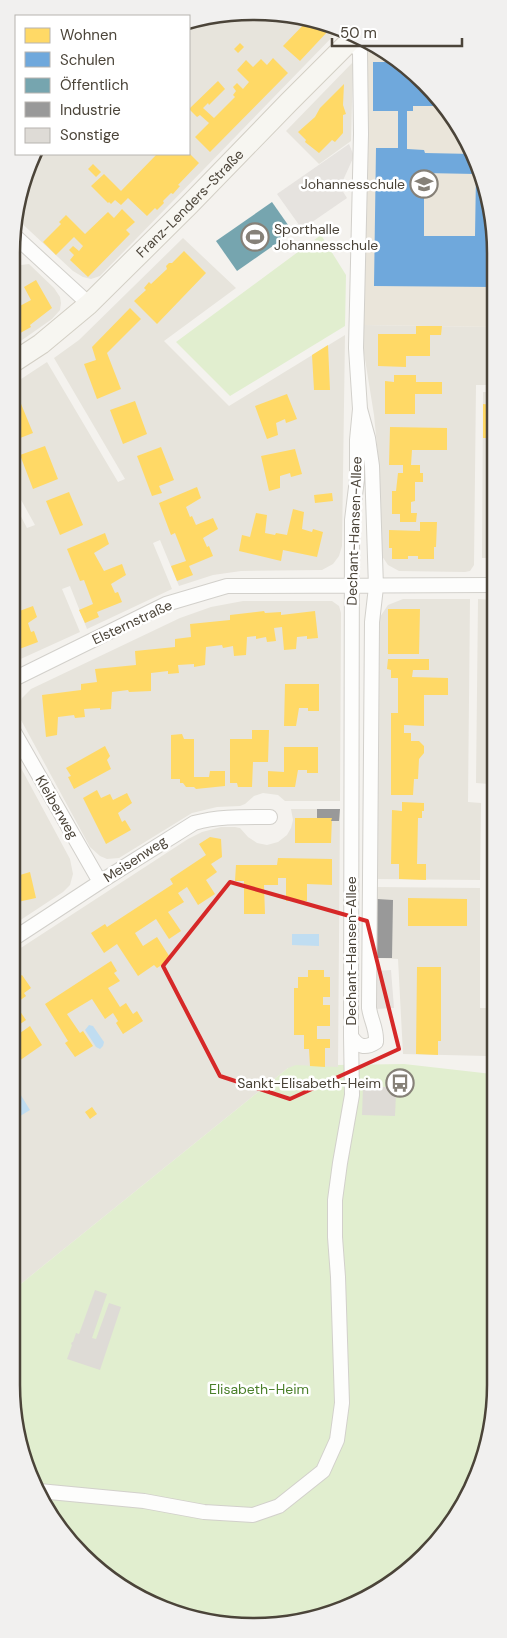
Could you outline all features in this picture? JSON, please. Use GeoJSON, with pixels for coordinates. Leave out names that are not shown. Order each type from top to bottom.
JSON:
{"type":"FeatureCollection","features":[{"type":"Feature","properties":{"kind":"street","name":"Franz-Lenders-Straße"},"geometry":{"type":"LineString","coordinates":[[20,358],[41,344],[88,304],[190,205],[351,41]]}},
{"type":"Feature","properties":{"kind":"street","name":"Dechant-Hansen-Allee"},"geometry":{"type":"LineString","coordinates":[[356,44],[360,52],[361,134],[359,150],[356,348],[360,409],[357,440],[357,479],[352,520],[351,1036],[355,1043],[361,1047],[369,1046],[376,1042],[377,1034],[368,1008],[372,622],[376,586],[372,466],[368,438],[360,409]]}},
{"type":"Feature","properties":{"kind":"street"},"geometry":{"type":"LineString","coordinates":[[20,241],[88,304]]}},
{"type":"Feature","properties":{"kind":"street","name":"Elsternstraße"},"geometry":{"type":"LineString","coordinates":[[20,676],[166,604],[227,586],[487,585]]}},
{"type":"Feature","properties":{"kind":"street","name":"Kleiberweg"},"geometry":{"type":"LineString","coordinates":[[20,742],[100,882]]}},
{"type":"Feature","properties":{"kind":"street","name":"Meisenweg"},"geometry":{"type":"LineString","coordinates":[[20,934],[194,823],[226,817],[270,817]]}},
{"type":"Feature","properties":{"kind":"street"},"geometry":{"type":"LineString","coordinates":[[46,1492],[144,1501],[204,1512],[253,1515],[279,1506],[323,1471],[337,1440],[342,1403],[335,1200],[352,1095],[351,1036]]}},
{"type":"Feature","properties":{"kind":"highlighted area"},"geometry":{"type":"Polygon","coordinates":[[[230,882],[367,921],[399,1049],[290,1099],[220,1076],[163,966],[230,882]]]}},
{"type":"Feature","properties":{"kind":"shaded area"},"geometry":{"type":"Polygon","coordinates":[[[238,20],[269,20],[299,24],[335,34],[100,276],[91,279],[73,271],[22,224],[32,178],[42,155],[190,155],[190,29],[238,20]]]}},
{"type":"Feature","properties":{"kind":"shaded area","name":"Johannesschule"},"geometry":{"type":"Polygon","coordinates":[[[370,51],[383,59],[419,88],[439,111],[463,150],[475,178],[483,208],[487,238],[487,327],[364,325],[367,53],[370,51]]]}},
{"type":"Feature","properties":{"kind":"shaded area"},"geometry":{"type":"Polygon","coordinates":[[[353,62],[351,141],[319,164],[286,131],[353,62]]]}},
{"type":"Feature","properties":{"kind":"shaded area"},"geometry":{"type":"Polygon","coordinates":[[[349,144],[354,156],[340,187],[347,198],[302,229],[277,194],[349,144]]]}},
{"type":"Feature","properties":{"kind":"shaded area"},"geometry":{"type":"Polygon","coordinates":[[[183,238],[236,288],[164,341],[229,406],[345,335],[342,546],[339,556],[333,564],[322,570],[241,571],[213,575],[179,586],[160,540],[153,543],[172,589],[87,629],[70,586],[62,589],[80,632],[20,659],[20,515],[27,528],[35,525],[20,498],[20,380],[47,362],[118,482],[125,479],[54,358],[79,340],[183,238]]]}},
{"type":"Feature","properties":{"kind":"shaded area"},"geometry":{"type":"Polygon","coordinates":[[[20,264],[29,264],[54,288],[60,297],[60,310],[52,319],[20,341],[20,264]]]}},
{"type":"Feature","properties":{"kind":"shaded area"},"geometry":{"type":"Polygon","coordinates":[[[364,325],[487,327],[487,385],[476,385],[474,565],[470,571],[399,571],[388,565],[382,556],[379,466],[374,415],[364,353],[364,325]]]}},
{"type":"Feature","properties":{"kind":"shaded area"},"geometry":{"type":"Polygon","coordinates":[[[483,392],[487,392],[487,558],[482,558],[483,392]]]}},
{"type":"Feature","properties":{"kind":"shaded area"},"geometry":{"type":"Polygon","coordinates":[[[403,599],[470,599],[468,802],[481,803],[480,880],[377,879],[379,624],[380,617],[388,605],[403,599]]]}},
{"type":"Feature","properties":{"kind":"shaded area"},"geometry":{"type":"Polygon","coordinates":[[[478,599],[487,600],[487,784],[476,783],[478,599]]]}},
{"type":"Feature","properties":{"kind":"shaded area"},"geometry":{"type":"Polygon","coordinates":[[[243,601],[332,601],[339,606],[341,613],[340,801],[285,801],[278,795],[263,793],[254,796],[240,806],[217,807],[192,813],[119,858],[107,859],[100,856],[90,847],[21,720],[20,704],[22,698],[31,689],[180,618],[211,607],[243,601]]]}},
{"type":"Feature","properties":{"kind":"shaded area"},"geometry":{"type":"Polygon","coordinates":[[[20,766],[70,859],[73,874],[70,885],[63,892],[20,920],[20,766]]]}},
{"type":"Feature","properties":{"kind":"shaded area"},"geometry":{"type":"Polygon","coordinates":[[[291,809],[340,809],[338,1067],[288,1068],[20,1285],[20,948],[188,839],[202,832],[221,827],[240,828],[257,843],[267,845],[278,842],[287,835],[293,820],[291,809]]]}},
{"type":"Feature","properties":{"kind":"shaded area"},"geometry":{"type":"Polygon","coordinates":[[[377,887],[480,888],[480,1008],[487,1008],[487,1056],[403,1054],[398,959],[376,958],[377,887]]]}},
{"type":"Feature","properties":{"kind":"shaded area"},"geometry":{"type":"Polygon","coordinates":[[[391,970],[394,1008],[376,1009],[376,971],[391,970]]]}},
{"type":"Feature","properties":{"kind":"green space"},"geometry":{"type":"Polygon","coordinates":[[[321,235],[346,275],[345,326],[230,396],[176,342],[321,235]]]}},
{"type":"Feature","properties":{"kind":"green space","name":"Elisabeth-Heim"},"geometry":{"type":"Polygon","coordinates":[[[404,1064],[487,1073],[487,1400],[483,1430],[475,1460],[463,1488],[448,1514],[419,1550],[383,1579],[357,1594],[329,1606],[299,1614],[269,1618],[238,1618],[208,1614],[178,1606],[150,1594],[111,1570],[88,1550],[68,1527],[51,1501],[32,1460],[24,1430],[20,1400],[20,1285],[288,1068],[296,1065],[338,1067],[338,1065],[404,1064]]]}},
{"type":"Feature","properties":{"kind":"water"},"geometry":{"type":"Polygon","coordinates":[[[292,934],[319,934],[319,946],[292,945],[292,934]]]}},
{"type":"Feature","properties":{"kind":"water"},"geometry":{"type":"Polygon","coordinates":[[[89,1025],[93,1026],[104,1042],[100,1049],[96,1047],[85,1030],[89,1025]]]}},
{"type":"Feature","properties":{"kind":"water"},"geometry":{"type":"Polygon","coordinates":[[[20,1094],[30,1110],[20,1116],[20,1094]]]}},
{"type":"Feature","properties":{"kind":"building: Wohnen"},"geometry":{"type":"Polygon","coordinates":[[[303,25],[328,32],[300,61],[283,46],[303,25]]]}},
{"type":"Feature","properties":{"kind":"building: Wohnen"},"geometry":{"type":"Polygon","coordinates":[[[240,43],[244,47],[238,53],[234,49],[240,43]]]}},
{"type":"Feature","properties":{"kind":"building: Wohnen"},"geometry":{"type":"Polygon","coordinates":[[[273,58],[288,73],[210,152],[195,137],[209,123],[200,115],[197,117],[190,108],[218,81],[225,89],[209,105],[208,103],[203,108],[214,118],[235,97],[233,95],[236,91],[233,87],[237,83],[243,89],[249,82],[237,70],[246,60],[253,67],[261,59],[267,65],[273,58]]]}},
{"type":"Feature","properties":{"kind":"building: Wohnen"},"geometry":{"type":"Polygon","coordinates":[[[344,84],[343,105],[346,114],[343,115],[343,133],[335,142],[332,140],[319,153],[305,142],[306,140],[298,132],[315,117],[320,108],[344,84]]]}},
{"type":"Feature","properties":{"kind":"building: Wohnen"},"geometry":{"type":"Polygon","coordinates":[[[190,154],[199,163],[178,185],[180,186],[173,194],[171,193],[157,210],[155,208],[147,216],[128,198],[121,205],[115,200],[111,204],[108,203],[91,186],[104,174],[121,191],[156,155],[190,154]]]}},
{"type":"Feature","properties":{"kind":"building: Wohnen"},"geometry":{"type":"Polygon","coordinates":[[[93,164],[101,172],[96,177],[88,169],[93,164]]]}},
{"type":"Feature","properties":{"kind":"building: Wohnen"},"geometry":{"type":"Polygon","coordinates":[[[122,209],[135,222],[126,230],[130,234],[88,277],[70,260],[74,255],[69,250],[73,246],[79,251],[83,246],[74,237],[56,255],[43,242],[61,224],[59,222],[66,215],[85,234],[108,212],[114,218],[122,209]]]}},
{"type":"Feature","properties":{"kind":"building: Wohnen"},"geometry":{"type":"Polygon","coordinates":[[[184,251],[206,273],[157,324],[134,301],[146,290],[144,288],[149,282],[151,284],[167,269],[166,266],[169,263],[172,263],[184,251]]]}},
{"type":"Feature","properties":{"kind":"building: Wohnen"},"geometry":{"type":"Polygon","coordinates":[[[36,280],[52,308],[30,325],[31,327],[20,333],[20,306],[31,300],[24,287],[36,280]]]}},
{"type":"Feature","properties":{"kind":"building: Wohnen"},"geometry":{"type":"Polygon","coordinates":[[[130,308],[141,319],[107,353],[121,389],[97,399],[84,364],[96,360],[92,347],[130,308]]]}},
{"type":"Feature","properties":{"kind":"building: Wohnen"},"geometry":{"type":"Polygon","coordinates":[[[416,326],[442,326],[441,335],[430,335],[430,356],[406,356],[406,367],[378,366],[378,334],[416,334],[416,326]]]}},
{"type":"Feature","properties":{"kind":"building: Wohnen"},"geometry":{"type":"Polygon","coordinates":[[[328,345],[330,390],[314,390],[312,355],[328,345]]]}},
{"type":"Feature","properties":{"kind":"building: Wohnen"},"geometry":{"type":"Polygon","coordinates":[[[394,375],[416,375],[416,382],[442,382],[442,394],[415,394],[415,414],[385,414],[385,381],[394,382],[394,375]]]}},
{"type":"Feature","properties":{"kind":"building: Wohnen"},"geometry":{"type":"Polygon","coordinates":[[[287,394],[297,419],[286,423],[285,419],[276,423],[278,435],[267,439],[255,406],[287,394]]]}},
{"type":"Feature","properties":{"kind":"building: Wohnen"},"geometry":{"type":"Polygon","coordinates":[[[20,401],[33,433],[20,438],[20,401]]]}},
{"type":"Feature","properties":{"kind":"building: Wohnen"},"geometry":{"type":"Polygon","coordinates":[[[135,401],[147,434],[123,444],[110,410],[135,401]]]}},
{"type":"Feature","properties":{"kind":"building: Wohnen"},"geometry":{"type":"Polygon","coordinates":[[[483,404],[487,404],[487,438],[483,438],[483,404]]]}},
{"type":"Feature","properties":{"kind":"building: Wohnen"},"geometry":{"type":"Polygon","coordinates":[[[390,427],[447,428],[447,450],[412,450],[411,465],[420,465],[420,473],[423,473],[423,482],[415,482],[415,501],[411,502],[411,513],[417,513],[416,522],[400,522],[400,514],[392,514],[392,491],[396,491],[398,473],[403,473],[403,465],[389,465],[390,427]]]}},
{"type":"Feature","properties":{"kind":"building: Wohnen"},"geometry":{"type":"Polygon","coordinates":[[[45,446],[58,479],[33,489],[20,455],[45,446]]]}},
{"type":"Feature","properties":{"kind":"building: Wohnen"},"geometry":{"type":"Polygon","coordinates":[[[161,447],[174,480],[159,486],[162,493],[152,496],[137,456],[161,447]]]}},
{"type":"Feature","properties":{"kind":"building: Wohnen"},"geometry":{"type":"Polygon","coordinates":[[[295,449],[302,474],[291,477],[290,473],[280,476],[280,488],[269,491],[261,456],[295,449]]]}},
{"type":"Feature","properties":{"kind":"building: Wohnen"},"geometry":{"type":"Polygon","coordinates":[[[197,487],[201,498],[186,507],[196,525],[213,518],[218,529],[203,538],[213,556],[189,566],[193,575],[177,581],[171,566],[186,561],[175,533],[171,535],[159,503],[197,487]]]}},
{"type":"Feature","properties":{"kind":"building: Wohnen"},"geometry":{"type":"Polygon","coordinates":[[[69,492],[83,525],[60,535],[46,501],[69,492]]]}},
{"type":"Feature","properties":{"kind":"building: Wohnen"},"geometry":{"type":"Polygon","coordinates":[[[332,493],[333,501],[315,503],[314,495],[332,493]]]}},
{"type":"Feature","properties":{"kind":"building: Wohnen"},"geometry":{"type":"Polygon","coordinates":[[[293,509],[304,512],[302,529],[312,532],[313,529],[323,532],[317,557],[283,550],[281,561],[239,551],[242,535],[250,537],[256,513],[267,515],[265,533],[287,535],[293,509]]]}},
{"type":"Feature","properties":{"kind":"building: Wohnen"},"geometry":{"type":"Polygon","coordinates":[[[420,522],[437,522],[434,559],[418,559],[418,556],[408,556],[408,559],[392,559],[392,548],[389,548],[389,530],[420,531],[420,522]]]}},
{"type":"Feature","properties":{"kind":"building: Wohnen"},"geometry":{"type":"Polygon","coordinates":[[[105,533],[109,544],[94,553],[104,571],[122,564],[126,575],[111,584],[115,593],[118,592],[122,602],[97,612],[99,617],[85,623],[79,610],[93,604],[84,580],[80,581],[67,549],[105,533]]]}},
{"type":"Feature","properties":{"kind":"building: Wohnen"},"geometry":{"type":"Polygon","coordinates":[[[33,606],[37,617],[28,623],[31,632],[34,631],[38,642],[20,649],[20,611],[33,606]]]}},
{"type":"Feature","properties":{"kind":"building: Wohnen"},"geometry":{"type":"Polygon","coordinates":[[[388,609],[420,609],[419,654],[388,654],[388,609]]]}},
{"type":"Feature","properties":{"kind":"building: Wohnen"},"geometry":{"type":"Polygon","coordinates":[[[264,611],[265,613],[281,612],[281,615],[315,611],[318,638],[307,639],[307,636],[297,637],[296,649],[284,650],[282,627],[274,628],[276,641],[267,642],[266,637],[256,639],[256,636],[247,637],[246,655],[234,656],[233,646],[223,648],[222,645],[206,647],[205,665],[194,667],[194,664],[178,665],[179,673],[168,674],[168,671],[151,673],[151,691],[129,692],[128,690],[112,692],[111,709],[84,709],[85,717],[75,718],[74,715],[58,717],[57,735],[46,737],[42,695],[81,690],[81,684],[97,682],[95,669],[136,665],[135,651],[175,647],[175,639],[191,637],[190,624],[230,620],[230,615],[264,611]]]}},
{"type":"Feature","properties":{"kind":"building: Wohnen"},"geometry":{"type":"Polygon","coordinates":[[[388,659],[429,659],[429,670],[413,670],[412,677],[448,678],[448,695],[424,695],[424,726],[404,725],[404,733],[411,733],[411,741],[419,741],[424,746],[424,753],[419,759],[418,779],[414,779],[413,795],[391,795],[391,713],[398,713],[398,678],[391,678],[391,670],[387,669],[388,659]]]}},
{"type":"Feature","properties":{"kind":"building: Wohnen"},"geometry":{"type":"Polygon","coordinates":[[[285,684],[319,684],[319,711],[308,711],[308,708],[299,708],[296,726],[284,726],[285,684]]]}},
{"type":"Feature","properties":{"kind":"building: Wohnen"},"geometry":{"type":"Polygon","coordinates":[[[252,730],[269,730],[268,762],[253,762],[252,787],[238,787],[237,783],[230,783],[230,739],[252,739],[252,730]]]}},
{"type":"Feature","properties":{"kind":"building: Wohnen"},"geometry":{"type":"Polygon","coordinates":[[[182,734],[184,739],[194,739],[194,777],[209,777],[210,771],[225,771],[225,786],[196,789],[194,787],[186,787],[183,783],[180,783],[180,779],[171,779],[171,735],[182,734]]]}},
{"type":"Feature","properties":{"kind":"building: Wohnen"},"geometry":{"type":"Polygon","coordinates":[[[105,746],[110,756],[107,760],[111,769],[74,789],[68,777],[71,776],[66,768],[105,746]]]}},
{"type":"Feature","properties":{"kind":"building: Wohnen"},"geometry":{"type":"Polygon","coordinates":[[[284,747],[318,747],[318,773],[307,773],[307,770],[298,770],[295,787],[268,787],[268,771],[284,772],[284,747]]]}},
{"type":"Feature","properties":{"kind":"building: Wohnen"},"geometry":{"type":"Polygon","coordinates":[[[97,790],[101,798],[110,794],[113,800],[127,793],[132,803],[118,813],[122,822],[125,820],[131,830],[106,844],[83,798],[97,790]]]}},
{"type":"Feature","properties":{"kind":"building: Wohnen"},"geometry":{"type":"Polygon","coordinates":[[[402,802],[424,803],[422,818],[418,818],[417,864],[426,864],[426,880],[399,879],[399,864],[391,864],[392,810],[402,811],[402,802]]]}},
{"type":"Feature","properties":{"kind":"building: Wohnen"},"geometry":{"type":"Polygon","coordinates":[[[295,818],[332,818],[331,843],[295,843],[295,818]]]}},
{"type":"Feature","properties":{"kind":"building: Wohnen"},"geometry":{"type":"Polygon","coordinates":[[[210,837],[221,839],[222,857],[211,864],[217,872],[206,880],[215,894],[198,905],[187,887],[178,893],[184,902],[168,912],[181,931],[169,939],[156,919],[135,933],[143,946],[157,937],[171,959],[157,968],[154,965],[138,976],[117,944],[104,953],[91,933],[105,924],[107,927],[173,884],[170,879],[206,855],[199,844],[210,837]]]}},
{"type":"Feature","properties":{"kind":"building: Wohnen"},"geometry":{"type":"Polygon","coordinates":[[[278,858],[332,859],[332,885],[307,884],[307,901],[286,901],[286,878],[278,878],[278,885],[264,885],[265,914],[244,914],[244,881],[235,881],[236,865],[277,865],[278,858]]]}},
{"type":"Feature","properties":{"kind":"building: Wohnen"},"geometry":{"type":"Polygon","coordinates":[[[30,872],[36,898],[20,901],[20,875],[30,872]]]}},
{"type":"Feature","properties":{"kind":"building: Wohnen"},"geometry":{"type":"Polygon","coordinates":[[[408,898],[467,899],[467,926],[408,926],[408,898]]]}},
{"type":"Feature","properties":{"kind":"building: Wohnen"},"geometry":{"type":"Polygon","coordinates":[[[111,961],[117,971],[114,973],[120,981],[108,988],[120,1007],[126,1003],[133,1014],[137,1011],[143,1021],[123,1034],[116,1023],[118,1021],[113,1013],[105,1019],[92,999],[67,1014],[80,1033],[83,1031],[93,1046],[75,1057],[65,1043],[68,1041],[45,1004],[111,961]]]}},
{"type":"Feature","properties":{"kind":"building: Wohnen"},"geometry":{"type":"Polygon","coordinates":[[[417,967],[441,967],[441,1041],[438,1041],[438,1055],[416,1054],[417,967]]]}},
{"type":"Feature","properties":{"kind":"building: Wohnen"},"geometry":{"type":"Polygon","coordinates":[[[308,970],[324,970],[324,977],[330,977],[330,997],[323,997],[323,1005],[330,1005],[330,1026],[317,1026],[317,1039],[330,1039],[330,1048],[325,1048],[325,1067],[310,1066],[309,1049],[304,1049],[304,1035],[294,1035],[294,988],[298,988],[298,977],[308,977],[308,970]]]}},
{"type":"Feature","properties":{"kind":"building: Wohnen"},"geometry":{"type":"Polygon","coordinates":[[[22,975],[31,988],[24,993],[26,996],[20,1000],[20,976],[22,975]]]}},
{"type":"Feature","properties":{"kind":"building: Wohnen"},"geometry":{"type":"Polygon","coordinates":[[[20,1011],[26,1020],[20,1024],[20,1011]]]}},
{"type":"Feature","properties":{"kind":"building: Wohnen"},"geometry":{"type":"Polygon","coordinates":[[[30,1026],[42,1045],[20,1060],[20,1033],[30,1026]]]}},
{"type":"Feature","properties":{"kind":"building: Wohnen"},"geometry":{"type":"Polygon","coordinates":[[[92,1107],[97,1114],[90,1119],[85,1112],[92,1107]]]}},
{"type":"Feature","properties":{"kind":"building: Schulen"},"geometry":{"type":"Polygon","coordinates":[[[373,62],[387,62],[396,68],[419,88],[434,106],[413,106],[413,111],[407,111],[407,149],[424,150],[425,153],[465,154],[473,174],[424,173],[424,236],[475,236],[476,181],[483,208],[487,238],[487,287],[374,286],[376,148],[398,148],[398,111],[373,111],[373,62]]]}},
{"type":"Feature","properties":{"kind":"building: Öffentlich","name":"Sporthalle Johannesschule"},"geometry":{"type":"Polygon","coordinates":[[[272,202],[293,232],[237,271],[216,241],[272,202]]]}},
{"type":"Feature","properties":{"kind":"building: Industrie"},"geometry":{"type":"Polygon","coordinates":[[[317,809],[340,809],[339,821],[331,821],[332,818],[317,818],[317,809]]]}},
{"type":"Feature","properties":{"kind":"building: Industrie"},"geometry":{"type":"Polygon","coordinates":[[[377,899],[393,900],[392,958],[376,958],[377,899]]]}},
{"type":"Feature","properties":{"kind":"building: Sonstige"},"geometry":{"type":"Polygon","coordinates":[[[363,1087],[389,1087],[389,1094],[396,1094],[395,1116],[362,1115],[363,1087]]]}},
{"type":"Feature","properties":{"kind":"building: Sonstige"},"geometry":{"type":"Polygon","coordinates":[[[95,1290],[107,1294],[92,1338],[96,1339],[109,1303],[121,1307],[100,1370],[67,1359],[71,1344],[76,1333],[79,1334],[95,1290]]]}},
{"type":"Feature","properties":{"kind":"place","name":"Johannesschule"},"geometry":{"type":"Point","coordinates":[424,184]}},
{"type":"Feature","properties":{"kind":"place","name":"Sporthalle Johannesschule"},"geometry":{"type":"Point","coordinates":[255,237]}},
{"type":"Feature","properties":{"kind":"place","name":"Sankt-Elisabeth-Heim"},"geometry":{"type":"Point","coordinates":[400,1083]}}]}
